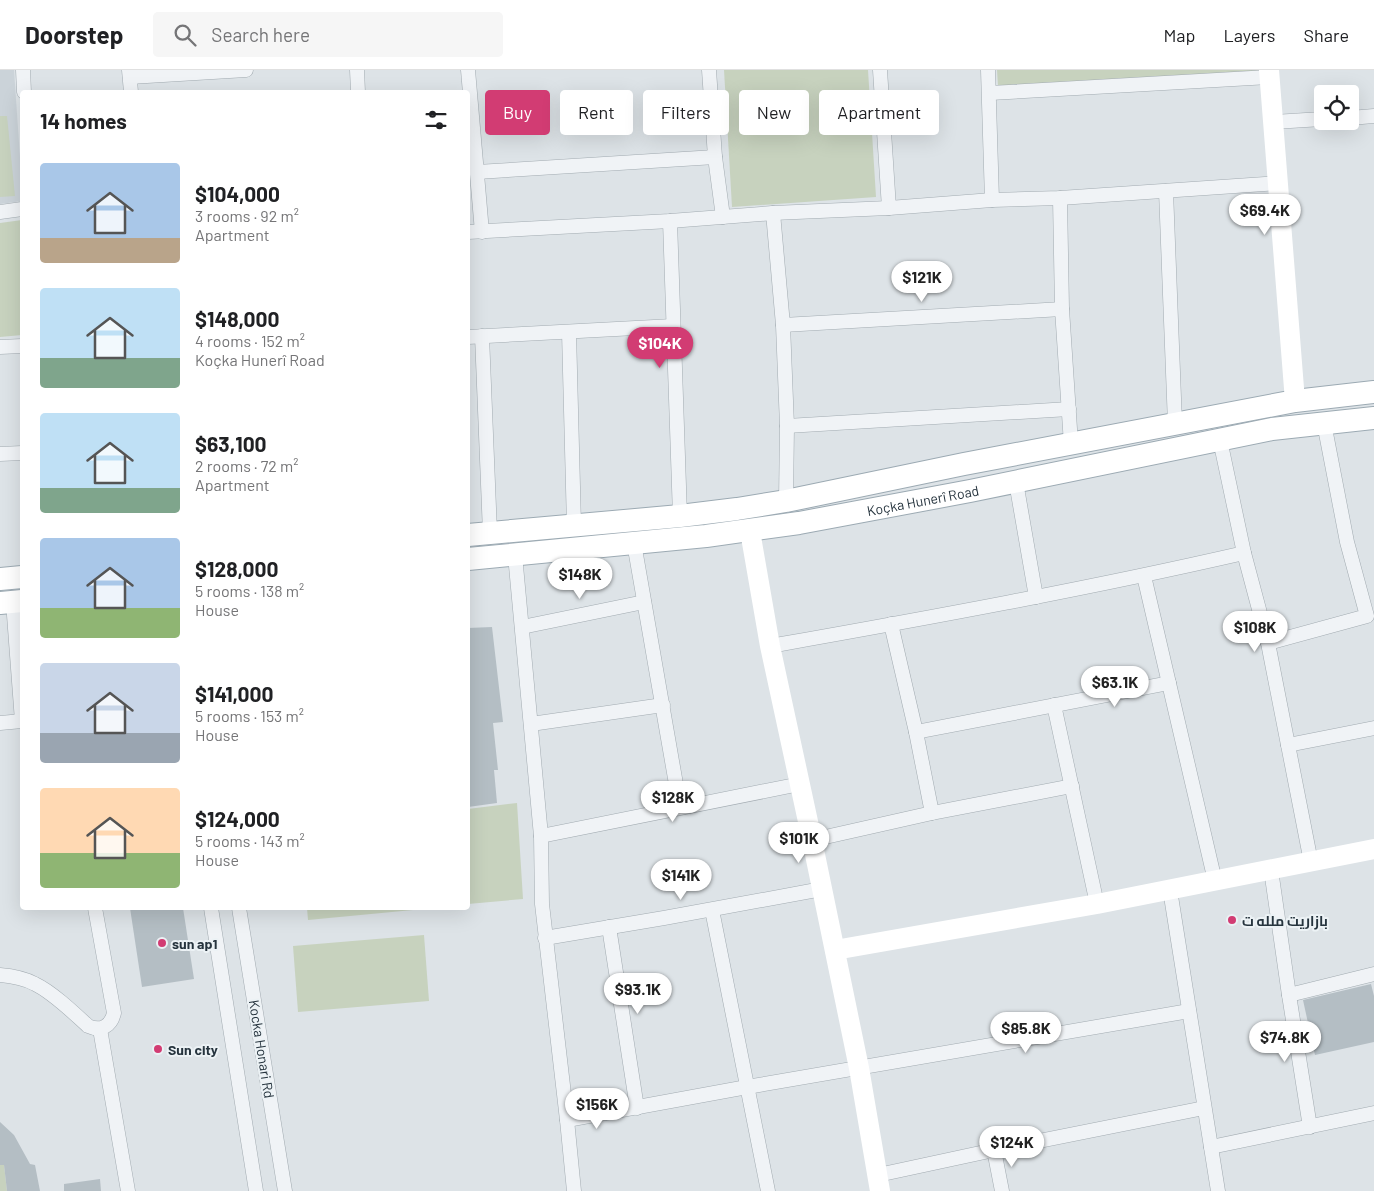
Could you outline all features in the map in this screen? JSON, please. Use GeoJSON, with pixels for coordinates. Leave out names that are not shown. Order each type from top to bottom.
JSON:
{"type":"FeatureCollection","features":[{"type":"Feature","properties":{"kind":"main road"},"geometry":{"type":"LineString","coordinates":[[478,534],[737,509],[1295,401],[1374,392]]}},
{"type":"Feature","properties":{"kind":"main road","name":"Koçka Hunerî Road"},"geometry":{"type":"LineString","coordinates":[[470,559],[706,536],[799,523],[1016,482],[1272,429],[1374,418]]}},
{"type":"Feature","properties":{"kind":"main road"},"geometry":{"type":"LineString","coordinates":[[964,464],[970,491]]}},
{"type":"Feature","properties":{"kind":"main road"},"geometry":{"type":"LineString","coordinates":[[0,579],[20,577]]}},
{"type":"Feature","properties":{"kind":"street"},"geometry":{"type":"LineString","coordinates":[[23,70],[24,90]]}},
{"type":"Feature","properties":{"kind":"street"},"geometry":{"type":"LineString","coordinates":[[132,90],[130,74],[246,70]]}},
{"type":"Feature","properties":{"kind":"street"},"geometry":{"type":"LineString","coordinates":[[357,70],[358,90]]}},
{"type":"Feature","properties":{"kind":"street"},"geometry":{"type":"LineString","coordinates":[[468,70],[470,90]]}},
{"type":"Feature","properties":{"kind":"street"},"geometry":{"type":"LineString","coordinates":[[709,70],[714,157],[723,217]]}},
{"type":"Feature","properties":{"kind":"street"},"geometry":{"type":"LineString","coordinates":[[880,70],[889,208]]}},
{"type":"Feature","properties":{"kind":"street"},"geometry":{"type":"LineString","coordinates":[[988,70],[992,200]]}},
{"type":"Feature","properties":{"kind":"street"},"geometry":{"type":"LineString","coordinates":[[990,92],[1269,73],[1295,401]]}},
{"type":"Feature","properties":{"kind":"street"},"geometry":{"type":"LineString","coordinates":[[470,93],[477,172],[474,232],[773,213],[889,208],[992,200],[1060,198],[1279,183]]}},
{"type":"Feature","properties":{"kind":"street"},"geometry":{"type":"LineString","coordinates":[[1359,117],[1374,116]]}},
{"type":"Feature","properties":{"kind":"street"},"geometry":{"type":"LineString","coordinates":[[1274,122],[1314,120]]}},
{"type":"Feature","properties":{"kind":"street"},"geometry":{"type":"LineString","coordinates":[[477,172],[714,157]]}},
{"type":"Feature","properties":{"kind":"street"},"geometry":{"type":"LineString","coordinates":[[1166,191],[1176,424]]}},
{"type":"Feature","properties":{"kind":"street"},"geometry":{"type":"LineString","coordinates":[[1060,198],[1062,309],[1071,444]]}},
{"type":"Feature","properties":{"kind":"street"},"geometry":{"type":"LineString","coordinates":[[0,212],[20,209]]}},
{"type":"Feature","properties":{"kind":"street"},"geometry":{"type":"LineString","coordinates":[[773,213],[783,325],[787,426],[786,501]]}},
{"type":"Feature","properties":{"kind":"street"},"geometry":{"type":"LineString","coordinates":[[670,221],[680,516]]}},
{"type":"Feature","properties":{"kind":"street"},"geometry":{"type":"LineString","coordinates":[[783,325],[1062,309]]}},
{"type":"Feature","properties":{"kind":"street"},"geometry":{"type":"LineString","coordinates":[[470,337],[673,326]]}},
{"type":"Feature","properties":{"kind":"street"},"geometry":{"type":"LineString","coordinates":[[569,332],[574,526]]}},
{"type":"Feature","properties":{"kind":"street"},"geometry":{"type":"LineString","coordinates":[[478,534],[482,336]]}},
{"type":"Feature","properties":{"kind":"street"},"geometry":{"type":"LineString","coordinates":[[0,347],[20,346]]}},
{"type":"Feature","properties":{"kind":"street"},"geometry":{"type":"LineString","coordinates":[[787,426],[1069,409]]}},
{"type":"Feature","properties":{"kind":"street"},"geometry":{"type":"LineString","coordinates":[[1268,643],[1370,615],[1347,542],[1324,423]]}},
{"type":"Feature","properties":{"kind":"street"},"geometry":{"type":"LineString","coordinates":[[1220,440],[1244,553],[1268,643],[1311,862]]}},
{"type":"Feature","properties":{"kind":"street"},"geometry":{"type":"LineString","coordinates":[[0,454],[20,453]]}},
{"type":"Feature","properties":{"kind":"street"},"geometry":{"type":"LineString","coordinates":[[1016,482],[1036,597]]}},
{"type":"Feature","properties":{"kind":"street"},"geometry":{"type":"LineString","coordinates":[[750,530],[770,646],[859,1068],[879,1183],[994,1150],[1204,1108]]}},
{"type":"Feature","properties":{"kind":"street"},"geometry":{"type":"LineString","coordinates":[[634,543],[680,807]]}},
{"type":"Feature","properties":{"kind":"street"},"geometry":{"type":"LineString","coordinates":[[770,646],[1144,576],[1244,553]]}},
{"type":"Feature","properties":{"kind":"street"},"geometry":{"type":"LineString","coordinates":[[515,555],[541,836],[542,904],[545,938],[568,1120],[574,1191]]}},
{"type":"Feature","properties":{"kind":"street"},"geometry":{"type":"LineString","coordinates":[[1144,576],[1215,881]]}},
{"type":"Feature","properties":{"kind":"street"},"geometry":{"type":"LineString","coordinates":[[12,602],[20,697]]}},
{"type":"Feature","properties":{"kind":"street"},"geometry":{"type":"LineString","coordinates":[[522,627],[644,602]]}},
{"type":"Feature","properties":{"kind":"street"},"geometry":{"type":"LineString","coordinates":[[891,624],[916,732],[932,813]]}},
{"type":"Feature","properties":{"kind":"street"},"geometry":{"type":"LineString","coordinates":[[916,732],[1169,683]]}},
{"type":"Feature","properties":{"kind":"street"},"geometry":{"type":"LineString","coordinates":[[530,724],[662,705]]}},
{"type":"Feature","properties":{"kind":"street"},"geometry":{"type":"LineString","coordinates":[[1054,705],[1096,904]]}},
{"type":"Feature","properties":{"kind":"street"},"geometry":{"type":"LineString","coordinates":[[0,723],[20,721]]}},
{"type":"Feature","properties":{"kind":"street"},"geometry":{"type":"LineString","coordinates":[[1288,745],[1374,728]]}},
{"type":"Feature","properties":{"kind":"street"},"geometry":{"type":"LineString","coordinates":[[541,836],[800,784]]}},
{"type":"Feature","properties":{"kind":"street"},"geometry":{"type":"LineString","coordinates":[[812,840],[932,813],[1072,786]]}},
{"type":"Feature","properties":{"kind":"street"},"geometry":{"type":"LineString","coordinates":[[834,950],[1096,904],[1374,849]]}},
{"type":"Feature","properties":{"kind":"street"},"geometry":{"type":"LineString","coordinates":[[1271,870],[1310,1127]]}},
{"type":"Feature","properties":{"kind":"street"},"geometry":{"type":"LineString","coordinates":[[545,938],[712,910],[822,889]]}},
{"type":"Feature","properties":{"kind":"street"},"geometry":{"type":"LineString","coordinates":[[1170,890],[1218,1191]]}},
{"type":"Feature","properties":{"kind":"street"},"geometry":{"type":"LineString","coordinates":[[0,975],[17,977],[36,984],[94,1029],[107,1026],[112,1020],[114,1013],[95,910]]}},
{"type":"Feature","properties":{"kind":"street","name":"Kocka Honari Rd"},"geometry":{"type":"LineString","coordinates":[[211,910],[256,1191]]}},
{"type":"Feature","properties":{"kind":"street","name":"Kocka Honari Rd"},"geometry":{"type":"LineString","coordinates":[[238,910],[285,1191]]}},
{"type":"Feature","properties":{"kind":"street"},"geometry":{"type":"LineString","coordinates":[[712,910],[768,1191]]}},
{"type":"Feature","properties":{"kind":"street"},"geometry":{"type":"LineString","coordinates":[[609,927],[637,1108]]}},
{"type":"Feature","properties":{"kind":"street"},"geometry":{"type":"LineString","coordinates":[[1289,995],[1374,974]]}},
{"type":"Feature","properties":{"kind":"street"},"geometry":{"type":"LineString","coordinates":[[568,1120],[747,1087],[1189,1011]]}},
{"type":"Feature","properties":{"kind":"street"},"geometry":{"type":"LineString","coordinates":[[100,1029],[128,1191]]}},
{"type":"Feature","properties":{"kind":"street"},"geometry":{"type":"LineString","coordinates":[[1211,1147],[1374,1113]]}},
{"type":"Feature","properties":{"kind":"street"},"geometry":{"type":"LineString","coordinates":[[994,1150],[1002,1191]]}},
{"type":"Feature","properties":{"kind":"shaded area"},"geometry":{"type":"Polygon","coordinates":[[[0,70],[14,70],[20,157],[20,201],[0,204],[0,70]]]}},
{"type":"Feature","properties":{"kind":"green space"},"geometry":{"type":"Polygon","coordinates":[[[724,70],[868,70],[869,90],[819,90],[819,135],[872,135],[876,197],[732,207],[728,135],[729,90],[725,90],[724,70]]]}},
{"type":"Feature","properties":{"kind":"green space"},"geometry":{"type":"Polygon","coordinates":[[[997,70],[1261,70],[1261,71],[998,86],[997,70]]]}},
{"type":"Feature","properties":{"kind":"green space"},"geometry":{"type":"Polygon","coordinates":[[[0,116],[7,116],[15,196],[0,197],[0,116]]]}},
{"type":"Feature","properties":{"kind":"green space"},"geometry":{"type":"Polygon","coordinates":[[[20,220],[20,335],[0,337],[0,223],[20,220]]]}},
{"type":"Feature","properties":{"kind":"green space"},"geometry":{"type":"Polygon","coordinates":[[[517,803],[523,899],[470,904],[470,809],[517,803]]]}},
{"type":"Feature","properties":{"kind":"green space"},"geometry":{"type":"Polygon","coordinates":[[[307,910],[413,910],[308,920],[307,910]]]}},
{"type":"Feature","properties":{"kind":"green space"},"geometry":{"type":"Polygon","coordinates":[[[424,935],[429,1001],[298,1012],[293,946],[424,935]]]}},
{"type":"Feature","properties":{"kind":"green space"},"geometry":{"type":"Polygon","coordinates":[[[0,1165],[4,1165],[7,1191],[0,1191],[0,1165]]]}},
{"type":"Feature","properties":{"kind":"building"},"geometry":{"type":"Polygon","coordinates":[[[492,627],[503,722],[493,723],[498,770],[494,770],[497,803],[470,807],[470,628],[492,627]]]}},
{"type":"Feature","properties":{"kind":"building","name":"sun ap1"},"geometry":{"type":"Polygon","coordinates":[[[130,910],[183,910],[194,979],[142,987],[130,910]]]}},
{"type":"Feature","properties":{"kind":"building"},"geometry":{"type":"Polygon","coordinates":[[[1371,984],[1374,996],[1374,1042],[1315,1055],[1303,1000],[1371,984]]]}},
{"type":"Feature","properties":{"kind":"building"},"geometry":{"type":"Polygon","coordinates":[[[0,1122],[14,1135],[30,1164],[35,1165],[40,1191],[7,1191],[4,1165],[0,1165],[0,1122]]]}},
{"type":"Feature","properties":{"kind":"building"},"geometry":{"type":"Polygon","coordinates":[[[100,1179],[101,1191],[64,1191],[64,1184],[100,1179]]]}},
{"type":"Feature","properties":{"kind":"place","name":"بازاريت ملله ت"},"geometry":{"type":"Point","coordinates":[1232,920]}},
{"type":"Feature","properties":{"kind":"place","name":"sun ap1"},"geometry":{"type":"Point","coordinates":[162,943]}},
{"type":"Feature","properties":{"kind":"place","name":"Sun city"},"geometry":{"type":"Point","coordinates":[158,1049]}}]}
